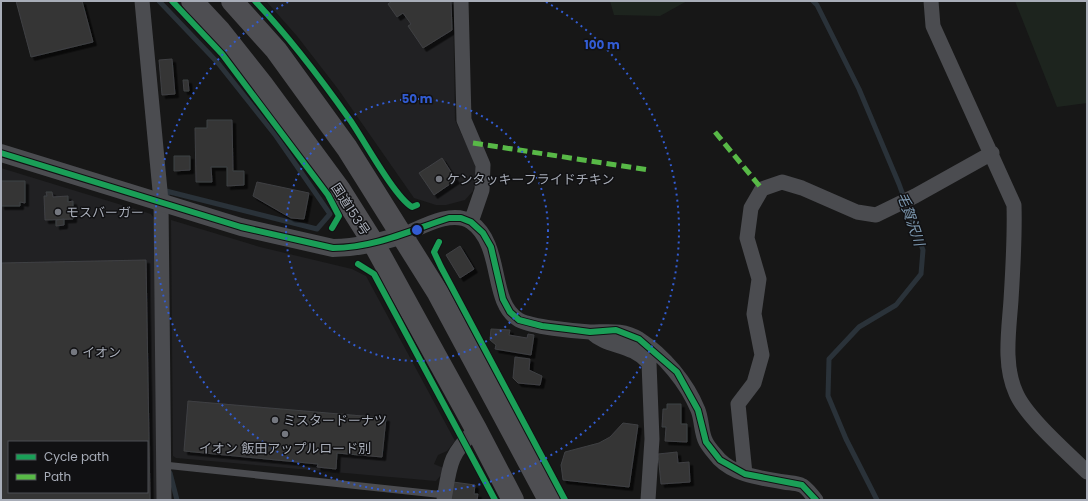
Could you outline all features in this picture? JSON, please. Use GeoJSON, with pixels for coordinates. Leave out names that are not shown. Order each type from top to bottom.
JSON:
{"type":"FeatureCollection","features":[{"type":"Feature","properties":{"kind":"highway","name":"国道153号"},"geometry":{"type":"LineString","coordinates":[[192,1],[220,31],[262,84],[340,190],[374,244],[476,429],[513,500]]}},
{"type":"Feature","properties":{"kind":"highway"},"geometry":{"type":"LineString","coordinates":[[232,1],[276,50],[347,148],[380,202],[403,234],[424,273],[442,300],[549,500]]}},
{"type":"Feature","properties":{"kind":"street"},"geometry":{"type":"LineString","coordinates":[[142,1],[166,203],[164,500]]}},
{"type":"Feature","properties":{"kind":"street"},"geometry":{"type":"LineString","coordinates":[[460,1],[464,120],[483,164],[482,190],[471,222]]}},
{"type":"Feature","properties":{"kind":"street"},"geometry":{"type":"LineString","coordinates":[[931,1],[933,26],[992,153],[1014,206],[1015,233],[1008,345],[1009,367],[1016,393],[1029,413],[1087,472]]}},
{"type":"Feature","properties":{"kind":"street"},"geometry":{"type":"LineString","coordinates":[[1,153],[241,227],[333,248],[348,248],[374,244],[449,218],[461,218],[471,222],[482,233],[491,247],[503,299],[510,312],[519,320],[542,326],[590,332],[616,330],[639,339],[677,372],[698,410],[706,442],[720,460],[744,474],[802,485],[816,500]]}},
{"type":"Feature","properties":{"kind":"street"},"geometry":{"type":"LineString","coordinates":[[744,474],[738,404],[754,383],[762,355],[754,314],[759,279],[747,238],[750,208],[762,189],[782,182],[802,188],[857,212],[876,215],[915,196],[992,153]]}},
{"type":"Feature","properties":{"kind":"street"},"geometry":{"type":"LineString","coordinates":[[590,332],[597,338],[630,348],[649,363],[652,439],[648,500]]}},
{"type":"Feature","properties":{"kind":"street"},"geometry":{"type":"LineString","coordinates":[[444,498],[450,463],[464,441],[476,429]]}},
{"type":"Feature","properties":{"kind":"lane"},"geometry":{"type":"LineString","coordinates":[[164,465],[444,498]]}},
{"type":"Feature","properties":{"kind":"shaded area"},"geometry":{"type":"Polygon","coordinates":[[[266,1],[453,1],[455,120],[475,163],[476,174],[473,191],[465,200],[446,205],[436,205],[414,198],[338,89],[297,36],[266,1]]]}},
{"type":"Feature","properties":{"kind":"shaded area"},"geometry":{"type":"Polygon","coordinates":[[[610,1],[687,1],[660,16],[614,15],[610,1]]]}},
{"type":"Feature","properties":{"kind":"shaded area"},"geometry":{"type":"Polygon","coordinates":[[[1015,1],[1086,1],[1087,103],[1057,107],[1015,1]]]}},
{"type":"Feature","properties":{"kind":"shaded area","name":"イオン"},"geometry":{"type":"Polygon","coordinates":[[[1,168],[151,214],[156,221],[158,500],[1,500],[1,168]]]}},
{"type":"Feature","properties":{"kind":"shaded area"},"geometry":{"type":"Polygon","coordinates":[[[171,220],[260,247],[352,269],[366,276],[455,441],[447,451],[438,455],[434,464],[446,469],[436,481],[176,458],[173,456],[171,220]]]}},
{"type":"Feature","properties":{"kind":"building"},"geometry":{"type":"Polygon","coordinates":[[[16,1],[82,1],[93,42],[31,57],[16,1]]]}},
{"type":"Feature","properties":{"kind":"building"},"geometry":{"type":"Polygon","coordinates":[[[392,1],[451,1],[452,30],[423,48],[408,26],[411,24],[403,13],[397,17],[388,4],[392,1]]]}},
{"type":"Feature","properties":{"kind":"building"},"geometry":{"type":"Polygon","coordinates":[[[172,59],[175,94],[162,95],[159,60],[172,59]]]}},
{"type":"Feature","properties":{"kind":"building"},"geometry":{"type":"Polygon","coordinates":[[[183,80],[188,80],[189,91],[184,91],[183,80]]]}},
{"type":"Feature","properties":{"kind":"building"},"geometry":{"type":"Polygon","coordinates":[[[207,120],[232,120],[233,171],[244,171],[244,185],[227,186],[227,167],[211,167],[212,182],[196,182],[195,128],[207,128],[207,120]]]}},
{"type":"Feature","properties":{"kind":"building"},"geometry":{"type":"Polygon","coordinates":[[[174,156],[190,156],[190,170],[174,171],[174,156]]]}},
{"type":"Feature","properties":{"kind":"building"},"geometry":{"type":"Polygon","coordinates":[[[442,158],[456,180],[434,195],[419,173],[442,158]]]}},
{"type":"Feature","properties":{"kind":"building"},"geometry":{"type":"Polygon","coordinates":[[[1,181],[25,181],[25,203],[20,202],[20,206],[1,206],[1,181]]]}},
{"type":"Feature","properties":{"kind":"building"},"geometry":{"type":"Polygon","coordinates":[[[257,182],[309,193],[304,219],[291,218],[253,196],[257,182]]]}},
{"type":"Feature","properties":{"kind":"building"},"geometry":{"type":"Polygon","coordinates":[[[46,192],[52,192],[53,197],[68,196],[68,202],[73,201],[73,219],[45,220],[44,196],[47,196],[46,192]]]}},
{"type":"Feature","properties":{"kind":"building"},"geometry":{"type":"Polygon","coordinates":[[[64,219],[64,225],[56,226],[56,220],[64,219]]]}},
{"type":"Feature","properties":{"kind":"building"},"geometry":{"type":"Polygon","coordinates":[[[460,246],[474,269],[460,278],[446,255],[460,246]]]}},
{"type":"Feature","properties":{"kind":"building","name":"イオン"},"geometry":{"type":"Polygon","coordinates":[[[146,260],[150,500],[1,500],[1,263],[146,260]]]}},
{"type":"Feature","properties":{"kind":"building"},"geometry":{"type":"Polygon","coordinates":[[[491,329],[510,330],[509,335],[527,338],[528,334],[534,335],[531,355],[495,349],[496,345],[490,340],[491,329]]]}},
{"type":"Feature","properties":{"kind":"building"},"geometry":{"type":"Polygon","coordinates":[[[515,357],[530,359],[529,370],[542,376],[540,385],[518,383],[513,378],[515,357]]]}},
{"type":"Feature","properties":{"kind":"building","name":"イオン 飯田アップルロード別"},"geometry":{"type":"Polygon","coordinates":[[[188,401],[386,418],[382,457],[337,453],[336,469],[317,467],[318,464],[184,451],[188,401]]]}},
{"type":"Feature","properties":{"kind":"building"},"geometry":{"type":"Polygon","coordinates":[[[667,404],[681,404],[681,424],[687,424],[687,442],[665,441],[666,427],[662,427],[663,409],[667,409],[667,404]]]}},
{"type":"Feature","properties":{"kind":"building"},"geometry":{"type":"Polygon","coordinates":[[[623,423],[638,425],[629,487],[563,480],[561,465],[565,452],[599,443],[610,437],[623,423]]]}},
{"type":"Feature","properties":{"kind":"building"},"geometry":{"type":"Polygon","coordinates":[[[677,452],[678,463],[689,462],[690,482],[661,484],[658,454],[677,452]]]}},
{"type":"Feature","properties":{"kind":"building"},"geometry":{"type":"Polygon","coordinates":[[[453,482],[475,485],[474,494],[478,494],[477,500],[451,500],[453,482]]]}},
{"type":"Feature","properties":{"kind":"waterway"},"geometry":{"type":"LineString","coordinates":[[159,1],[218,63],[276,136],[330,214],[317,229],[166,191],[167,195]]}},
{"type":"Feature","properties":{"kind":"waterway","name":"毛賀沢川"},"geometry":{"type":"LineString","coordinates":[[813,1],[817,5],[859,89],[899,184],[923,250],[921,274],[896,305],[859,327],[829,359],[828,396],[846,439],[877,500]]}},
{"type":"Feature","properties":{"kind":"waterway"},"geometry":{"type":"LineString","coordinates":[[170,473],[177,500]]}},
{"type":"Feature","properties":{"kind":"marked path"},"geometry":{"type":"LineString","coordinates":[[715,132],[762,189]]}},
{"type":"Feature","properties":{"kind":"marked path"},"geometry":{"type":"LineString","coordinates":[[473,143],[649,170]]}},
{"type":"Feature","properties":{"kind":"cycle path"},"geometry":{"type":"LineString","coordinates":[[172,1],[222,54],[328,195],[339,216],[332,228]]}},
{"type":"Feature","properties":{"kind":"cycle path"},"geometry":{"type":"LineString","coordinates":[[255,1],[293,44],[328,89],[397,192],[412,207],[417,205]]}},
{"type":"Feature","properties":{"kind":"cycle path"},"geometry":{"type":"LineString","coordinates":[[1,153],[241,227],[333,248],[378,242],[449,218],[461,218],[471,222],[483,233],[491,247],[503,299],[510,312],[519,320],[542,326],[590,332],[616,330],[639,339],[677,372],[698,410],[706,442],[720,460],[745,474],[802,485],[816,500]]}},
{"type":"Feature","properties":{"kind":"cycle path"},"geometry":{"type":"LineString","coordinates":[[439,242],[434,252],[441,267],[565,500]]}},
{"type":"Feature","properties":{"kind":"cycle path"},"geometry":{"type":"LineString","coordinates":[[358,264],[374,274],[495,500]]}},
{"type":"Feature","properties":{"kind":"place","name":"ケンタッキーフライドチキン"},"geometry":{"type":"Point","coordinates":[439,179]}},
{"type":"Feature","properties":{"kind":"place","name":"モスバーガー"},"geometry":{"type":"Point","coordinates":[58,212]}},
{"type":"Feature","properties":{"kind":"place","name":"イオン"},"geometry":{"type":"Point","coordinates":[74,352]}},
{"type":"Feature","properties":{"kind":"place","name":"ミスタードーナツ"},"geometry":{"type":"Point","coordinates":[275,420]}},
{"type":"Feature","properties":{"kind":"place","name":"イオン 飯田アップルロード別"},"geometry":{"type":"Point","coordinates":[285,434]}}]}
